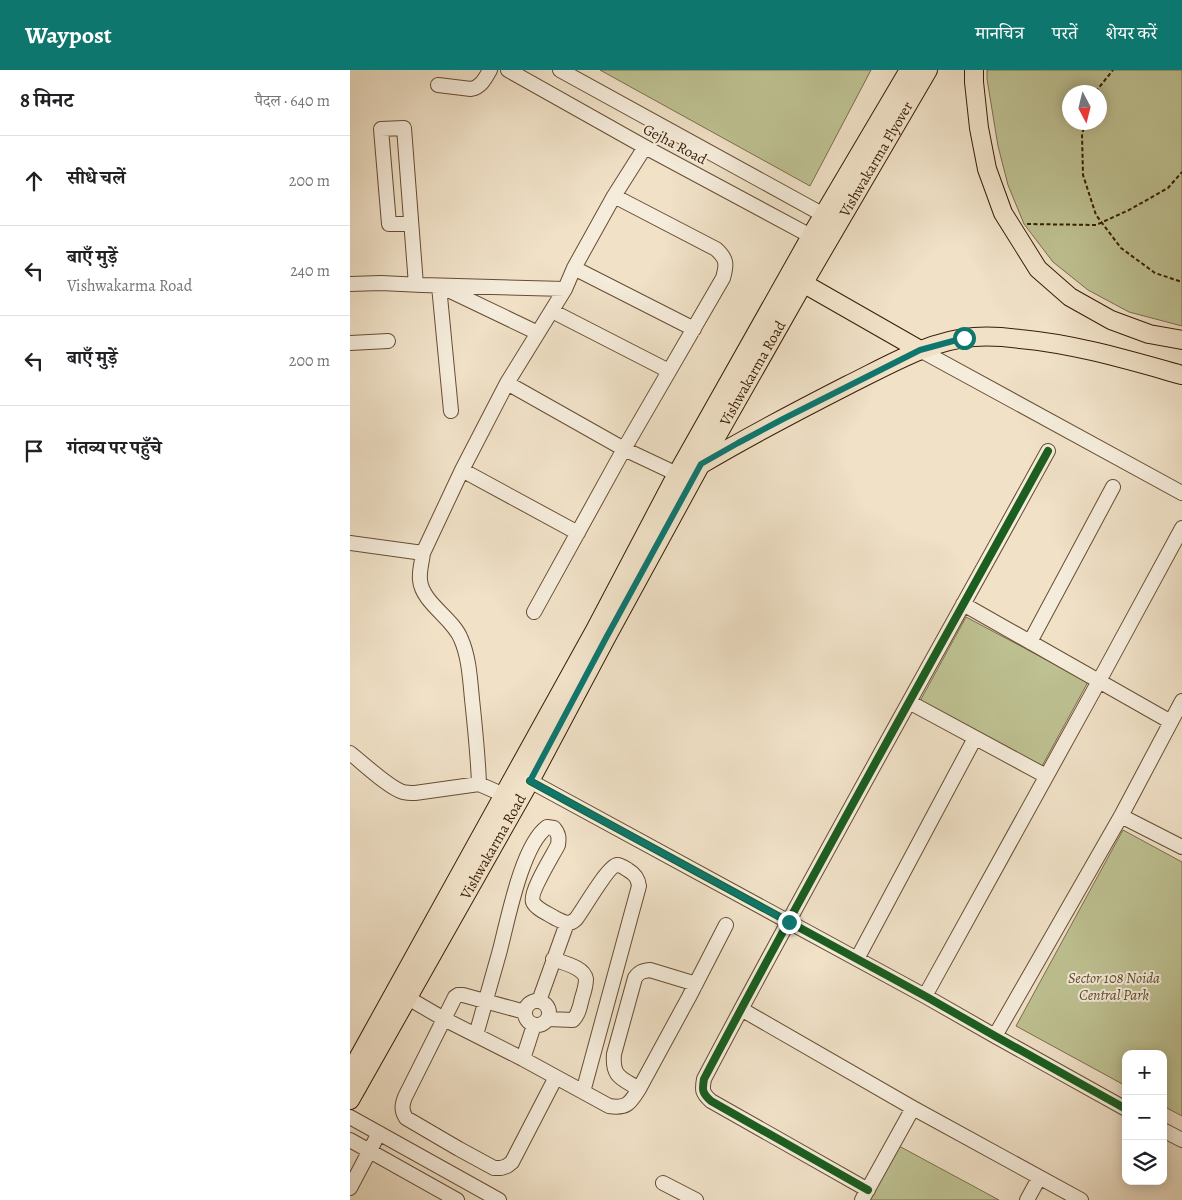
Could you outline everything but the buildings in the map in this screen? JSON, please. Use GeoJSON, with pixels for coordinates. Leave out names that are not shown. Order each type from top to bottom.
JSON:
{"type":"FeatureCollection","features":[{"type":"Feature","properties":{"kind":"main road","name":"Vishwakarma Flyover"},"geometry":{"type":"LineString","coordinates":[[823,215],[909,70]]}},
{"type":"Feature","properties":{"kind":"main road","name":"Vishwakarma Flyover"},"geometry":{"type":"LineString","coordinates":[[840,224],[928,70]]}},
{"type":"Feature","properties":{"kind":"main road"},"geometry":{"type":"LineString","coordinates":[[974,70],[979,128],[987,169],[1003,213],[1038,269],[1070,297],[1111,320],[1149,334],[1182,340]]}},
{"type":"Feature","properties":{"kind":"main road","name":"Vishwakarma Road"},"geometry":{"type":"LineString","coordinates":[[350,1074],[504,795],[606,638],[701,464],[796,279],[811,236],[823,215]]}},
{"type":"Feature","properties":{"kind":"main road","name":"Vishwakarma Road"},"geometry":{"type":"LineString","coordinates":[[350,1100],[530,781],[595,630],[676,474],[796,279],[827,245],[840,224]]}},
{"type":"Feature","properties":{"kind":"main road"},"geometry":{"type":"LineString","coordinates":[[796,279],[920,350]]}},
{"type":"Feature","properties":{"kind":"main road"},"geometry":{"type":"LineString","coordinates":[[701,464],[753,435],[920,350],[964,338],[996,337],[1031,340],[1099,352],[1182,375]]}},
{"type":"Feature","properties":{"kind":"street"},"geometry":{"type":"LineString","coordinates":[[438,84],[471,89],[476,88],[484,81],[490,70]]}},
{"type":"Feature","properties":{"kind":"street","name":"Gejha Road"},"geometry":{"type":"LineString","coordinates":[[508,70],[645,147],[827,245]]}},
{"type":"Feature","properties":{"kind":"street","name":"Gejha Road"},"geometry":{"type":"LineString","coordinates":[[560,70],[840,224]]}},
{"type":"Feature","properties":{"kind":"street"},"geometry":{"type":"LineString","coordinates":[[412,224],[389,224],[381,129],[404,128],[412,224],[416,285]]}},
{"type":"Feature","properties":{"kind":"street"},"geometry":{"type":"LineString","coordinates":[[479,784],[470,678],[465,651],[456,629],[430,602],[421,587],[420,574],[423,553],[462,470],[507,383],[565,289],[574,268],[614,196],[645,147]]}},
{"type":"Feature","properties":{"kind":"street"},"geometry":{"type":"LineString","coordinates":[[534,612],[624,449],[723,278],[726,268],[722,254],[716,249],[614,196]]}},
{"type":"Feature","properties":{"kind":"street"},"geometry":{"type":"LineString","coordinates":[[574,268],[694,329]]}},
{"type":"Feature","properties":{"kind":"street"},"geometry":{"type":"LineString","coordinates":[[350,284],[381,283],[565,289]]}},
{"type":"Feature","properties":{"kind":"street"},"geometry":{"type":"LineString","coordinates":[[439,286],[538,333]]}},
{"type":"Feature","properties":{"kind":"street"},"geometry":{"type":"LineString","coordinates":[[439,286],[451,411]]}},
{"type":"Feature","properties":{"kind":"street"},"geometry":{"type":"LineString","coordinates":[[552,311],[669,371]]}},
{"type":"Feature","properties":{"kind":"street"},"geometry":{"type":"LineString","coordinates":[[350,342],[388,341]]}},
{"type":"Feature","properties":{"kind":"street"},"geometry":{"type":"LineString","coordinates":[[920,350],[1182,493]]}},
{"type":"Feature","properties":{"kind":"street"},"geometry":{"type":"LineString","coordinates":[[507,383],[624,449],[676,474]]}},
{"type":"Feature","properties":{"kind":"street"},"geometry":{"type":"LineString","coordinates":[[913,1108],[865,1195],[711,1101],[702,1089],[704,1079],[741,1009],[1048,451]]}},
{"type":"Feature","properties":{"kind":"street"},"geometry":{"type":"LineString","coordinates":[[462,470],[578,533]]}},
{"type":"Feature","properties":{"kind":"street"},"geometry":{"type":"LineString","coordinates":[[1030,642],[1113,487]]}},
{"type":"Feature","properties":{"kind":"street"},"geometry":{"type":"LineString","coordinates":[[925,996],[1182,528]]}},
{"type":"Feature","properties":{"kind":"street"},"geometry":{"type":"LineString","coordinates":[[350,543],[423,553]]}},
{"type":"Feature","properties":{"kind":"street"},"geometry":{"type":"LineString","coordinates":[[963,604],[1171,722]]}},
{"type":"Feature","properties":{"kind":"street"},"geometry":{"type":"LineString","coordinates":[[995,1036],[1121,816],[1182,701]]}},
{"type":"Feature","properties":{"kind":"street"},"geometry":{"type":"LineString","coordinates":[[909,702],[1046,776]]}},
{"type":"Feature","properties":{"kind":"street"},"geometry":{"type":"LineString","coordinates":[[857,959],[974,738]]}},
{"type":"Feature","properties":{"kind":"street"},"geometry":{"type":"LineString","coordinates":[[350,753],[389,784],[405,793],[479,784],[504,795]]}},
{"type":"Feature","properties":{"kind":"street"},"geometry":{"type":"LineString","coordinates":[[530,781],[925,996],[1122,1107]]}},
{"type":"Feature","properties":{"kind":"street"},"geometry":{"type":"LineString","coordinates":[[1121,816],[1182,847]]}},
{"type":"Feature","properties":{"kind":"street"},"geometry":{"type":"LineString","coordinates":[[476,1035],[515,890],[527,856],[541,831],[547,827],[554,828],[558,833],[558,845],[535,888],[532,897],[536,906],[552,916],[567,923],[572,923],[576,920],[605,876],[616,865],[635,875],[639,886],[584,1092]]}},
{"type":"Feature","properties":{"kind":"street"},"geometry":{"type":"LineString","coordinates":[[539,1001],[567,923]]}},
{"type":"Feature","properties":{"kind":"street"},"geometry":{"type":"LineString","coordinates":[[408,998],[609,1106],[618,1107],[626,1105],[631,1101],[639,1089],[726,925]]}},
{"type":"Feature","properties":{"kind":"street"},"geometry":{"type":"LineString","coordinates":[[548,1019],[573,1020],[578,1013],[586,977],[583,972],[553,959]]}},
{"type":"Feature","properties":{"kind":"street"},"geometry":{"type":"LineString","coordinates":[[639,1089],[617,1075],[614,1069],[614,1054],[635,978],[639,973],[650,970],[696,984]]}},
{"type":"Feature","properties":{"kind":"street"},"geometry":{"type":"LineString","coordinates":[[525,1012],[458,995],[453,1000],[405,1097],[402,1104],[402,1112],[406,1118],[459,1150],[494,1168],[501,1168],[512,1162],[556,1078]]}},
{"type":"Feature","properties":{"kind":"street"},"geometry":{"type":"LineString","coordinates":[[539,1001],[543,1002],[548,1008],[548,1019],[542,1024],[534,1025],[527,1020],[525,1012],[528,1005],[539,1001]]}},
{"type":"Feature","properties":{"kind":"street"},"geometry":{"type":"LineString","coordinates":[[741,1009],[913,1108],[1081,1200]]}},
{"type":"Feature","properties":{"kind":"street"},"geometry":{"type":"LineString","coordinates":[[523,1059],[534,1025]]}},
{"type":"Feature","properties":{"kind":"street"},"geometry":{"type":"LineString","coordinates":[[350,1117],[499,1200]]}},
{"type":"Feature","properties":{"kind":"street"},"geometry":{"type":"LineString","coordinates":[[1167,1132],[1182,1140]]}},
{"type":"Feature","properties":{"kind":"street"},"geometry":{"type":"LineString","coordinates":[[350,1188],[379,1133]]}},
{"type":"Feature","properties":{"kind":"street"},"geometry":{"type":"LineString","coordinates":[[350,1140],[457,1200]]}},
{"type":"Feature","properties":{"kind":"street"},"geometry":{"type":"LineString","coordinates":[[1027,1200],[1039,1178]]}},
{"type":"Feature","properties":{"kind":"street"},"geometry":{"type":"LineString","coordinates":[[664,1183],[696,1200]]}},
{"type":"Feature","properties":{"kind":"path"},"geometry":{"type":"LineString","coordinates":[[1101,85],[1113,70]]}},
{"type":"Feature","properties":{"kind":"path"},"geometry":{"type":"LineString","coordinates":[[1083,130],[1083,175],[1096,215],[1121,248],[1155,273],[1182,282]]}},
{"type":"Feature","properties":{"kind":"path"},"geometry":{"type":"LineString","coordinates":[[1024,224],[1096,225],[1129,210],[1168,188],[1182,172]]}},
{"type":"Feature","properties":{"kind":"green space"},"geometry":{"type":"Polygon","coordinates":[[[600,70],[871,70],[810,186],[600,70]]]}},
{"type":"Feature","properties":{"kind":"green space"},"geometry":{"type":"Polygon","coordinates":[[[987,70],[1182,70],[1182,326],[1129,312],[1088,290],[1053,262],[1024,224],[1008,185],[998,146],[987,70]]]}},
{"type":"Feature","properties":{"kind":"green space"},"geometry":{"type":"Polygon","coordinates":[[[966,617],[1088,682],[1042,766],[920,701],[966,617]]]}},
{"type":"Feature","properties":{"kind":"green space","name":"Sector 108 Noida Central Park"},"geometry":{"type":"Polygon","coordinates":[[[1123,830],[1182,862],[1182,1116],[1167,1108],[1167,1050],[1122,1050],[1122,1084],[1016,1026],[1123,830]]]}},
{"type":"Feature","properties":{"kind":"green space"},"geometry":{"type":"Polygon","coordinates":[[[899,1146],[999,1200],[870,1200],[899,1146]]]}},
{"type":"Feature","properties":{"kind":"cycle path"},"geometry":{"type":"LineString","coordinates":[[868,1190],[711,1101],[703,1091],[704,1079],[831,843],[1048,451]]}},
{"type":"Feature","properties":{"kind":"cycle path"},"geometry":{"type":"LineString","coordinates":[[530,781],[925,996],[1122,1107]]}},
{"type":"Feature","properties":{"kind":"route"},"geometry":{"type":"LineString","coordinates":[[789,922],[530,781],[701,464],[783,419],[920,350],[964,338]]}}]}
